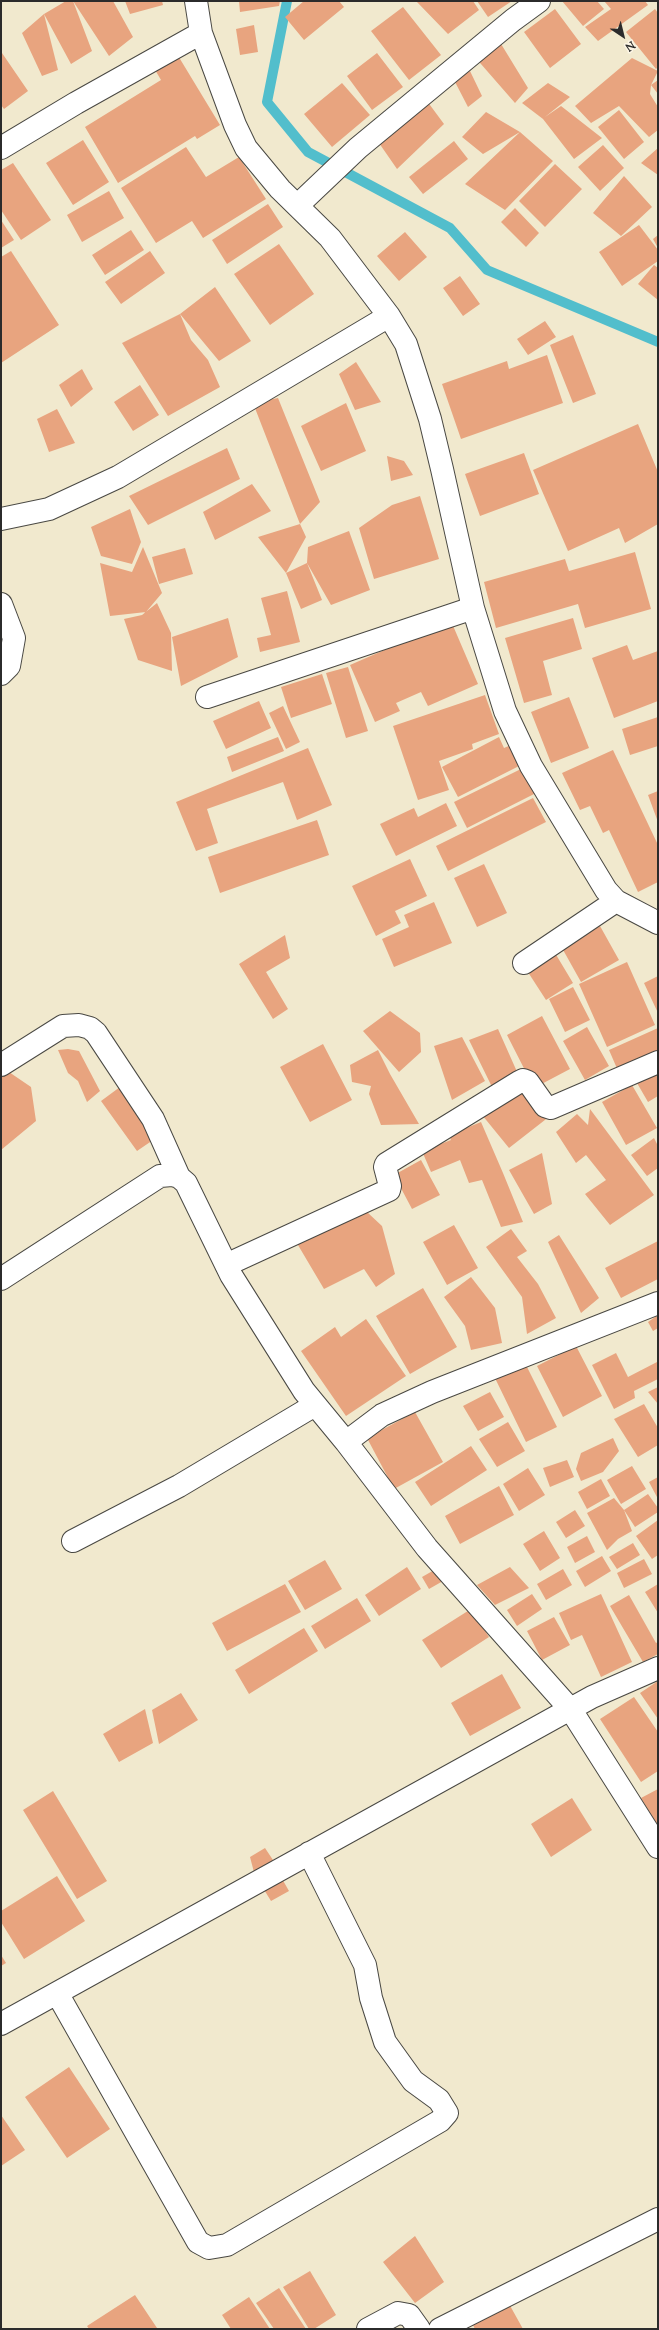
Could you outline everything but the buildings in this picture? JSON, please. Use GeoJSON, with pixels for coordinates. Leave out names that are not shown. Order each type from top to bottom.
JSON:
{"type":"FeatureCollection","features":[{"type":"Feature","properties":{"kind":"street"},"geometry":{"type":"LineString","coordinates":[[196,1],[201,33],[235,125],[246,148],[280,189],[305,198],[330,238],[389,316],[406,344],[430,419],[473,608],[505,711],[531,766],[606,890],[616,901],[658,923]]}},
{"type":"Feature","properties":{"kind":"street"},"geometry":{"type":"LineString","coordinates":[[305,198],[358,148],[513,20],[539,1]]}},
{"type":"Feature","properties":{"kind":"street"},"geometry":{"type":"LineString","coordinates":[[1,148],[76,103],[201,33]]}},
{"type":"Feature","properties":{"kind":"street"},"geometry":{"type":"LineString","coordinates":[[1,519],[49,509],[118,477],[389,316]]}},
{"type":"Feature","properties":{"kind":"street"},"geometry":{"type":"LineString","coordinates":[[1,604],[14,638],[9,666],[1,674]]}},
{"type":"Feature","properties":{"kind":"street"},"geometry":{"type":"LineString","coordinates":[[206,697],[473,608]]}},
{"type":"Feature","properties":{"kind":"street"},"geometry":{"type":"LineString","coordinates":[[524,963],[616,901]]}},
{"type":"Feature","properties":{"kind":"street"},"geometry":{"type":"LineString","coordinates":[[1,1065],[63,1026],[79,1025],[90,1028],[96,1033],[153,1119],[179,1177]]}},
{"type":"Feature","properties":{"kind":"street"},"geometry":{"type":"LineString","coordinates":[[226,1265],[389,1190],[390,1186],[384,1168],[386,1164],[518,1082],[523,1080],[528,1082],[545,1106],[551,1108],[658,1062]]}},
{"type":"Feature","properties":{"kind":"street"},"geometry":{"type":"LineString","coordinates":[[1,1278],[160,1176],[172,1175],[179,1177],[186,1183],[226,1265],[304,1391],[346,1442],[427,1548],[571,1710],[658,1847]]}},
{"type":"Feature","properties":{"kind":"street"},"geometry":{"type":"LineString","coordinates":[[346,1442],[382,1415],[432,1392],[658,1303]]}},
{"type":"Feature","properties":{"kind":"street"},"geometry":{"type":"LineString","coordinates":[[73,1541],[178,1486],[315,1405]]}},
{"type":"Feature","properties":{"kind":"street"},"geometry":{"type":"LineString","coordinates":[[1,2024],[571,1710],[592,1697],[658,1668]]}},
{"type":"Feature","properties":{"kind":"street"},"geometry":{"type":"LineString","coordinates":[[57,1993],[198,2242],[209,2248],[227,2245],[440,2121],[447,2113],[439,2100],[413,2081],[384,2042],[371,1998],[365,1965],[309,1853]]}},
{"type":"Feature","properties":{"kind":"street"},"geometry":{"type":"LineString","coordinates":[[440,2329],[658,2219]]}},
{"type":"Feature","properties":{"kind":"street"},"geometry":{"type":"LineString","coordinates":[[368,2329],[398,2313],[409,2315],[419,2329]]}},
{"type":"Feature","properties":{"kind":"waterway"},"geometry":{"type":"LineString","coordinates":[[287,1],[267,102],[308,152],[450,228],[487,270],[658,342]]}}]}
